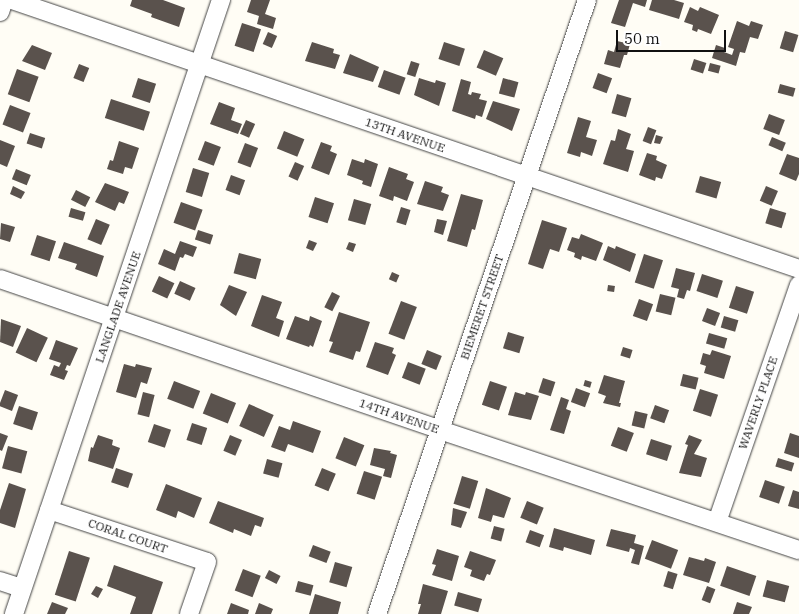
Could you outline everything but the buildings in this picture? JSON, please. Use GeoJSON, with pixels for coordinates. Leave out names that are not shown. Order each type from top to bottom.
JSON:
{"type":"FeatureCollection","features":[{"type":"Feature","properties":{"kind":"street"},"geometry":{"type":"LineString","coordinates":[[0,12],[4,0]]}},
{"type":"Feature","properties":{"kind":"street","name":"13TH AVENUE"},"geometry":{"type":"LineString","coordinates":[[12,0],[799,269]]}},
{"type":"Feature","properties":{"kind":"street","name":"LANGLADE AVENUE"},"geometry":{"type":"LineString","coordinates":[[14,614],[221,0]]}},
{"type":"Feature","properties":{"kind":"street","name":"BIEMERET STREET"},"geometry":{"type":"LineString","coordinates":[[377,614],[587,0]]}},
{"type":"Feature","properties":{"kind":"street","name":"14TH AVENUE"},"geometry":{"type":"LineString","coordinates":[[0,279],[440,430],[799,550]]}},
{"type":"Feature","properties":{"kind":"street","name":"WAVERLY PLACE"},"geometry":{"type":"LineString","coordinates":[[717,522],[799,285]]}},
{"type":"Feature","properties":{"kind":"street","name":"CORAL COURT"},"geometry":{"type":"LineString","coordinates":[[49,510],[207,562],[189,614]]}},
{"type":"Feature","properties":{"kind":"street"},"geometry":{"type":"LineString","coordinates":[[0,581],[22,588]]}}]}
